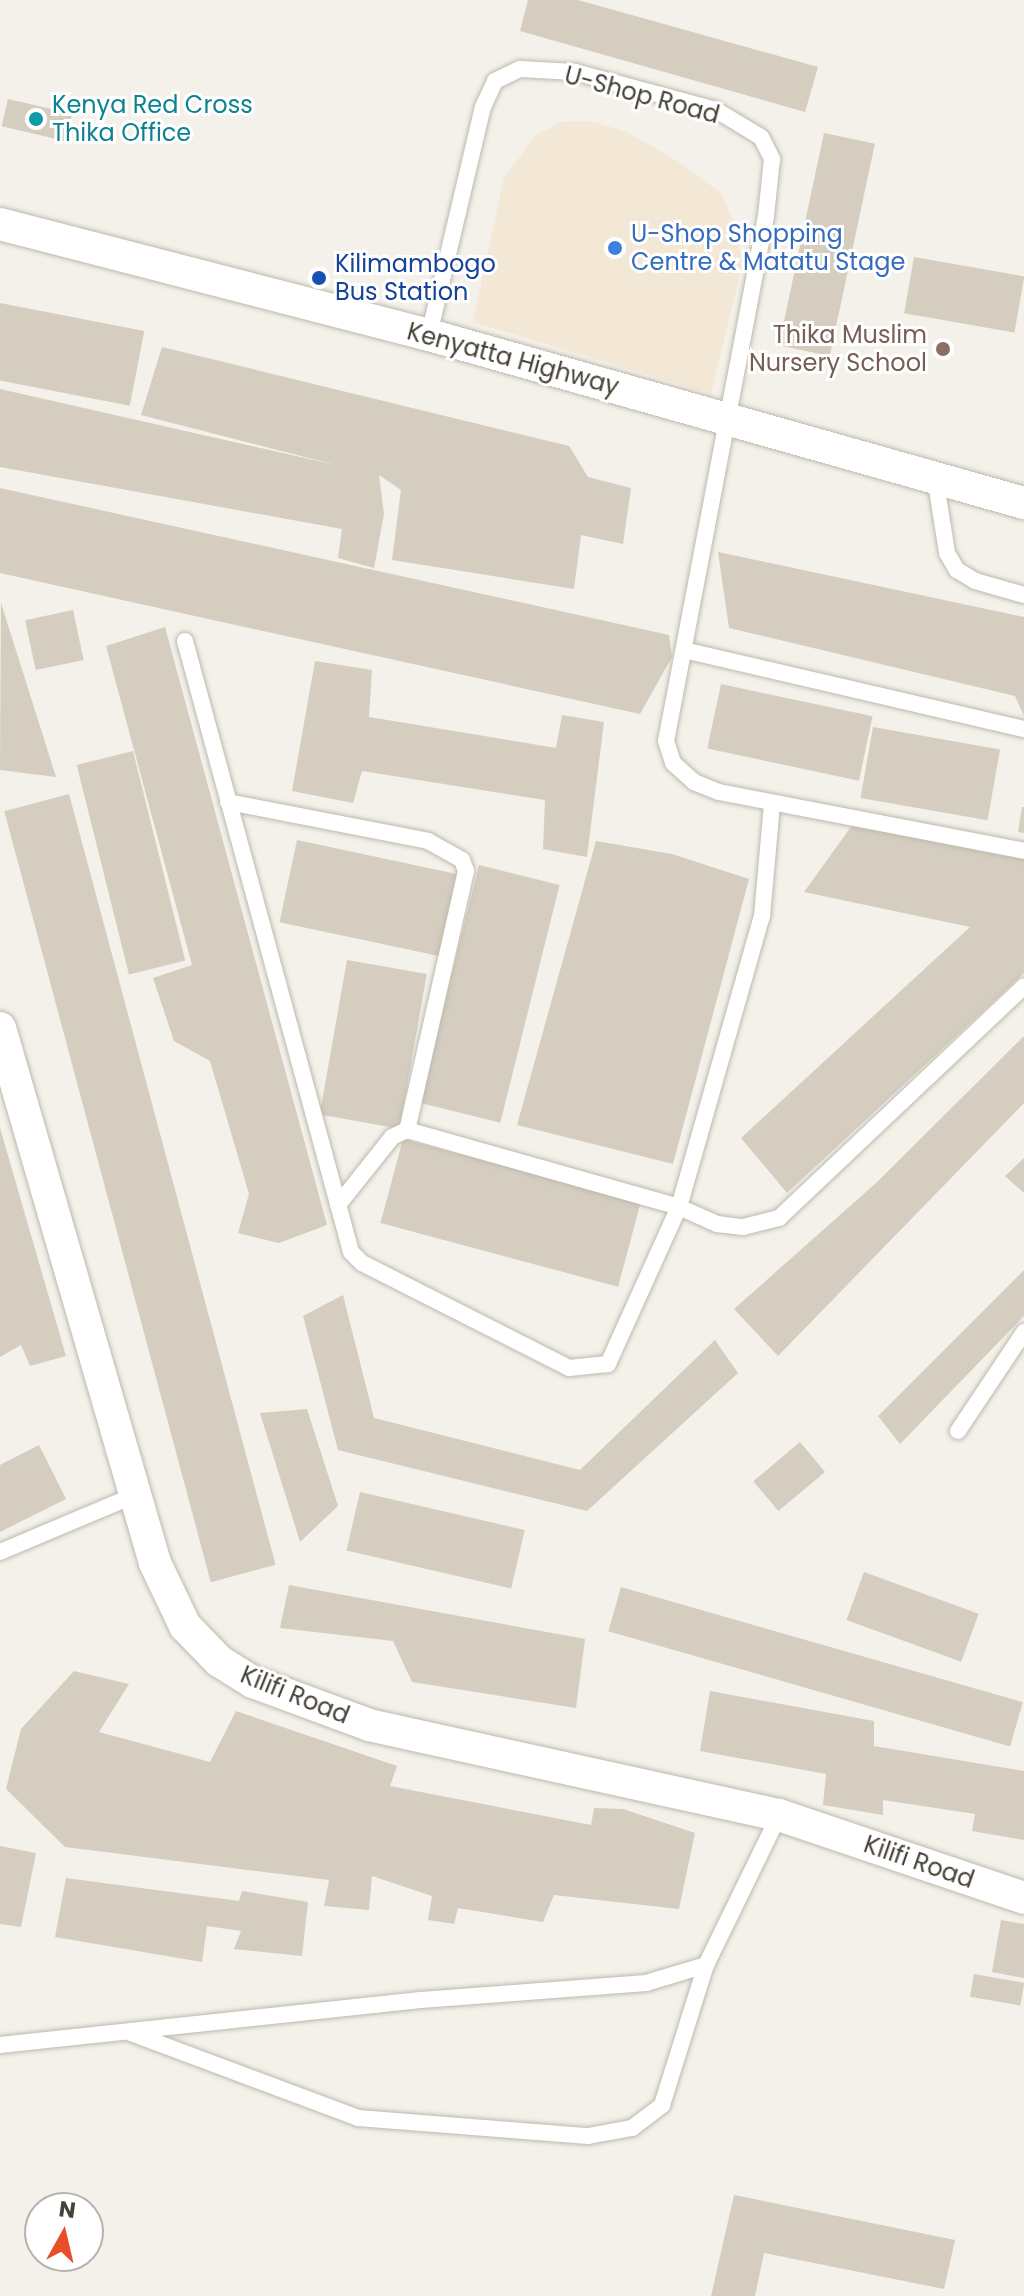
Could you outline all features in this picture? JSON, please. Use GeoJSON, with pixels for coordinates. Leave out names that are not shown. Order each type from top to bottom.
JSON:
{"type":"FeatureCollection","features":[{"type":"Feature","properties":{"kind":"street","name":"Kenyatta Highway"},"geometry":{"type":"LineString","coordinates":[[0,224],[429,335],[1024,503]]}},
{"type":"Feature","properties":{"kind":"street","name":"Kilifi Road"},"geometry":{"type":"LineString","coordinates":[[0,1028],[155,1563],[185,1626],[219,1661],[253,1682],[369,1725],[779,1815],[1024,1898]]}},
{"type":"Feature","properties":{"kind":"lane","name":"U-Shop Road"},"geometry":{"type":"LineString","coordinates":[[429,335],[483,107],[495,81],[520,69],[575,72],[716,110],[761,137],[772,159],[729,419],[666,741],[673,763],[694,782],[719,792],[1024,851]]}},
{"type":"Feature","properties":{"kind":"lane"},"geometry":{"type":"LineString","coordinates":[[935,477],[947,553],[957,570],[975,581],[1024,595]]}},
{"type":"Feature","properties":{"kind":"lane"},"geometry":{"type":"LineString","coordinates":[[185,641],[351,1252],[362,1263],[569,1368],[591,1369],[608,1364],[679,1207],[762,916],[772,803]]}},
{"type":"Feature","properties":{"kind":"lane"},"geometry":{"type":"LineString","coordinates":[[684,650],[1024,729]]}},
{"type":"Feature","properties":{"kind":"lane"},"geometry":{"type":"LineString","coordinates":[[228,802],[428,841],[462,860],[466,871],[407,1130]]}},
{"type":"Feature","properties":{"kind":"lane"},"geometry":{"type":"LineString","coordinates":[[338,1205],[392,1137],[407,1130],[679,1207],[717,1224],[743,1227],[779,1218],[1024,986]]}},
{"type":"Feature","properties":{"kind":"lane"},"geometry":{"type":"LineString","coordinates":[[958,1431],[1024,1332]]}},
{"type":"Feature","properties":{"kind":"lane"},"geometry":{"type":"LineString","coordinates":[[0,1552],[135,1495]]}},
{"type":"Feature","properties":{"kind":"lane"},"geometry":{"type":"LineString","coordinates":[[125,2031],[358,2118],[588,2136],[632,2128],[662,2105],[706,1965],[779,1815]]}},
{"type":"Feature","properties":{"kind":"lane"},"geometry":{"type":"LineString","coordinates":[[0,2045],[646,1983],[706,1965]]}},
{"type":"Feature","properties":{"kind":"shaded area","name":"U-Shop Shopping Centre & Matatu Stage"},"geometry":{"type":"Polygon","coordinates":[[[588,121],[625,131],[677,161],[720,192],[738,231],[742,266],[711,394],[473,322],[504,178],[536,135],[561,122],[588,121]]]}},
{"type":"Feature","properties":{"kind":"building"},"geometry":{"type":"Polygon","coordinates":[[[528,0],[578,0],[818,67],[805,112],[520,31],[528,0]]]}},
{"type":"Feature","properties":{"kind":"building","name":"Kenya Red Cross Thika Office"},"geometry":{"type":"Polygon","coordinates":[[[8,99],[72,114],[66,141],[2,126],[8,99]]]}},
{"type":"Feature","properties":{"kind":"building"},"geometry":{"type":"Polygon","coordinates":[[[824,133],[875,144],[830,356],[779,345],[824,133]]]}},
{"type":"Feature","properties":{"kind":"building"},"geometry":{"type":"Polygon","coordinates":[[[914,257],[1024,276],[1014,333],[904,313],[914,257]]]}},
{"type":"Feature","properties":{"kind":"building"},"geometry":{"type":"Polygon","coordinates":[[[0,303],[144,331],[130,406],[0,380],[0,303]]]}},
{"type":"Feature","properties":{"kind":"building"},"geometry":{"type":"Polygon","coordinates":[[[162,347],[569,446],[588,477],[631,488],[623,544],[581,535],[574,589],[392,560],[401,490],[379,475],[384,514],[374,568],[338,558],[342,529],[0,467],[0,389],[340,466],[141,415],[162,347]]]}},
{"type":"Feature","properties":{"kind":"building"},"geometry":{"type":"Polygon","coordinates":[[[0,488],[669,635],[672,657],[640,714],[0,573],[0,488]]]}},
{"type":"Feature","properties":{"kind":"building"},"geometry":{"type":"Polygon","coordinates":[[[718,552],[1024,617],[1024,716],[1015,696],[729,628],[718,552]]]}},
{"type":"Feature","properties":{"kind":"building"},"geometry":{"type":"Polygon","coordinates":[[[1,603],[56,777],[0,770],[1,603]]]}},
{"type":"Feature","properties":{"kind":"building"},"geometry":{"type":"Polygon","coordinates":[[[73,610],[84,660],[36,670],[25,620],[73,610]]]}},
{"type":"Feature","properties":{"kind":"building"},"geometry":{"type":"Polygon","coordinates":[[[165,627],[327,1225],[279,1243],[238,1233],[249,1194],[210,1061],[174,1041],[153,978],[192,965],[106,646],[165,627]]]}},
{"type":"Feature","properties":{"kind":"building"},"geometry":{"type":"Polygon","coordinates":[[[315,661],[372,670],[369,717],[556,748],[562,715],[604,722],[587,857],[543,849],[545,800],[362,771],[353,803],[292,791],[315,661]]]}},
{"type":"Feature","properties":{"kind":"building"},"geometry":{"type":"Polygon","coordinates":[[[721,684],[873,716],[859,781],[707,749],[721,684]]]}},
{"type":"Feature","properties":{"kind":"building"},"geometry":{"type":"Polygon","coordinates":[[[873,727],[1000,749],[988,820],[860,798],[873,727]]]}},
{"type":"Feature","properties":{"kind":"building"},"geometry":{"type":"Polygon","coordinates":[[[133,751],[185,961],[129,975],[77,765],[133,751]]]}},
{"type":"Feature","properties":{"kind":"building"},"geometry":{"type":"Polygon","coordinates":[[[69,794],[276,1565],[211,1582],[4,811],[69,794]]]}},
{"type":"Feature","properties":{"kind":"building"},"geometry":{"type":"Polygon","coordinates":[[[1024,807],[1024,833],[1018,832],[1024,807]]]}},
{"type":"Feature","properties":{"kind":"building"},"geometry":{"type":"Polygon","coordinates":[[[853,824],[1024,854],[1024,973],[787,1193],[741,1138],[970,927],[804,892],[853,824]]]}},
{"type":"Feature","properties":{"kind":"building"},"geometry":{"type":"Polygon","coordinates":[[[297,840],[456,874],[439,956],[280,922],[297,840]]]}},
{"type":"Feature","properties":{"kind":"building"},"geometry":{"type":"Polygon","coordinates":[[[596,841],[672,854],[749,879],[673,1164],[517,1125],[596,841]]]}},
{"type":"Feature","properties":{"kind":"building"},"geometry":{"type":"Polygon","coordinates":[[[479,865],[560,885],[500,1123],[420,1103],[479,865]]]}},
{"type":"Feature","properties":{"kind":"building"},"geometry":{"type":"Polygon","coordinates":[[[347,960],[427,974],[400,1129],[320,1115],[347,960]]]}},
{"type":"Feature","properties":{"kind":"building"},"geometry":{"type":"Polygon","coordinates":[[[1024,1036],[1024,1103],[778,1356],[734,1309],[876,1183],[1024,1036]]]}},
{"type":"Feature","properties":{"kind":"building"},"geometry":{"type":"Polygon","coordinates":[[[0,1128],[66,1356],[30,1366],[21,1345],[0,1357],[0,1128]]]}},
{"type":"Feature","properties":{"kind":"building"},"geometry":{"type":"Polygon","coordinates":[[[403,1139],[641,1203],[618,1287],[380,1223],[403,1139]]]}},
{"type":"Feature","properties":{"kind":"building"},"geometry":{"type":"Polygon","coordinates":[[[1024,1158],[1024,1193],[1005,1176],[1024,1158]]]}},
{"type":"Feature","properties":{"kind":"building"},"geometry":{"type":"Polygon","coordinates":[[[1024,1270],[1024,1316],[900,1444],[878,1416],[1024,1270]]]}},
{"type":"Feature","properties":{"kind":"building"},"geometry":{"type":"Polygon","coordinates":[[[343,1295],[374,1418],[580,1470],[715,1340],[738,1373],[587,1511],[338,1450],[303,1316],[343,1295]]]}},
{"type":"Feature","properties":{"kind":"building"},"geometry":{"type":"Polygon","coordinates":[[[307,1409],[338,1506],[300,1542],[260,1413],[307,1409]]]}},
{"type":"Feature","properties":{"kind":"building"},"geometry":{"type":"Polygon","coordinates":[[[800,1442],[825,1472],[778,1511],[753,1481],[800,1442]]]}},
{"type":"Feature","properties":{"kind":"building"},"geometry":{"type":"Polygon","coordinates":[[[39,1445],[66,1499],[0,1532],[0,1465],[39,1445]]]}},
{"type":"Feature","properties":{"kind":"building"},"geometry":{"type":"Polygon","coordinates":[[[360,1492],[525,1530],[511,1588],[347,1550],[360,1492]]]}},
{"type":"Feature","properties":{"kind":"building"},"geometry":{"type":"Polygon","coordinates":[[[864,1572],[979,1614],[961,1662],[847,1620],[864,1572]]]}},
{"type":"Feature","properties":{"kind":"building"},"geometry":{"type":"Polygon","coordinates":[[[289,1585],[585,1639],[576,1708],[412,1682],[393,1641],[280,1628],[289,1585]]]}},
{"type":"Feature","properties":{"kind":"building"},"geometry":{"type":"Polygon","coordinates":[[[621,1587],[1023,1702],[1010,1746],[608,1631],[621,1587]]]}},
{"type":"Feature","properties":{"kind":"building"},"geometry":{"type":"Polygon","coordinates":[[[74,1671],[129,1684],[99,1732],[210,1762],[236,1711],[397,1766],[390,1786],[591,1825],[594,1808],[623,1809],[695,1833],[679,1909],[554,1895],[543,1922],[458,1908],[454,1924],[428,1920],[432,1896],[372,1876],[369,1910],[324,1906],[329,1880],[65,1847],[6,1789],[21,1729],[74,1671]]]}},
{"type":"Feature","properties":{"kind":"building"},"geometry":{"type":"Polygon","coordinates":[[[710,1691],[874,1721],[874,1746],[1024,1771],[1024,1840],[972,1831],[975,1814],[883,1800],[883,1815],[823,1805],[826,1774],[700,1751],[710,1691]]]}},
{"type":"Feature","properties":{"kind":"building"},"geometry":{"type":"Polygon","coordinates":[[[0,1846],[36,1853],[21,1927],[0,1924],[0,1846]]]}},
{"type":"Feature","properties":{"kind":"building"},"geometry":{"type":"Polygon","coordinates":[[[66,1878],[239,1901],[242,1891],[308,1902],[302,1956],[234,1949],[241,1931],[207,1926],[202,1962],[55,1937],[66,1878]]]}},
{"type":"Feature","properties":{"kind":"building"},"geometry":{"type":"Polygon","coordinates":[[[1001,1920],[1024,1924],[1024,1978],[992,1972],[1001,1920]]]}},
{"type":"Feature","properties":{"kind":"building"},"geometry":{"type":"Polygon","coordinates":[[[974,1974],[1024,1983],[1020,2006],[970,1997],[974,1974]]]}},
{"type":"Feature","properties":{"kind":"building"},"geometry":{"type":"Polygon","coordinates":[[[734,2195],[955,2240],[944,2289],[764,2253],[755,2296],[711,2296],[734,2195]]]}},
{"type":"Feature","properties":{"kind":"place","name":"Kenya Red Cross Thika Office"},"geometry":{"type":"Point","coordinates":[36,119]}},
{"type":"Feature","properties":{"kind":"place","name":"U-Shop Shopping Centre & Matatu Stage"},"geometry":{"type":"Point","coordinates":[615,248]}},
{"type":"Feature","properties":{"kind":"place","name":"Kilimambogo Bus Station"},"geometry":{"type":"Point","coordinates":[319,278]}},
{"type":"Feature","properties":{"kind":"place","name":"Thika Muslim Nursery School"},"geometry":{"type":"Point","coordinates":[943,349]}}]}
